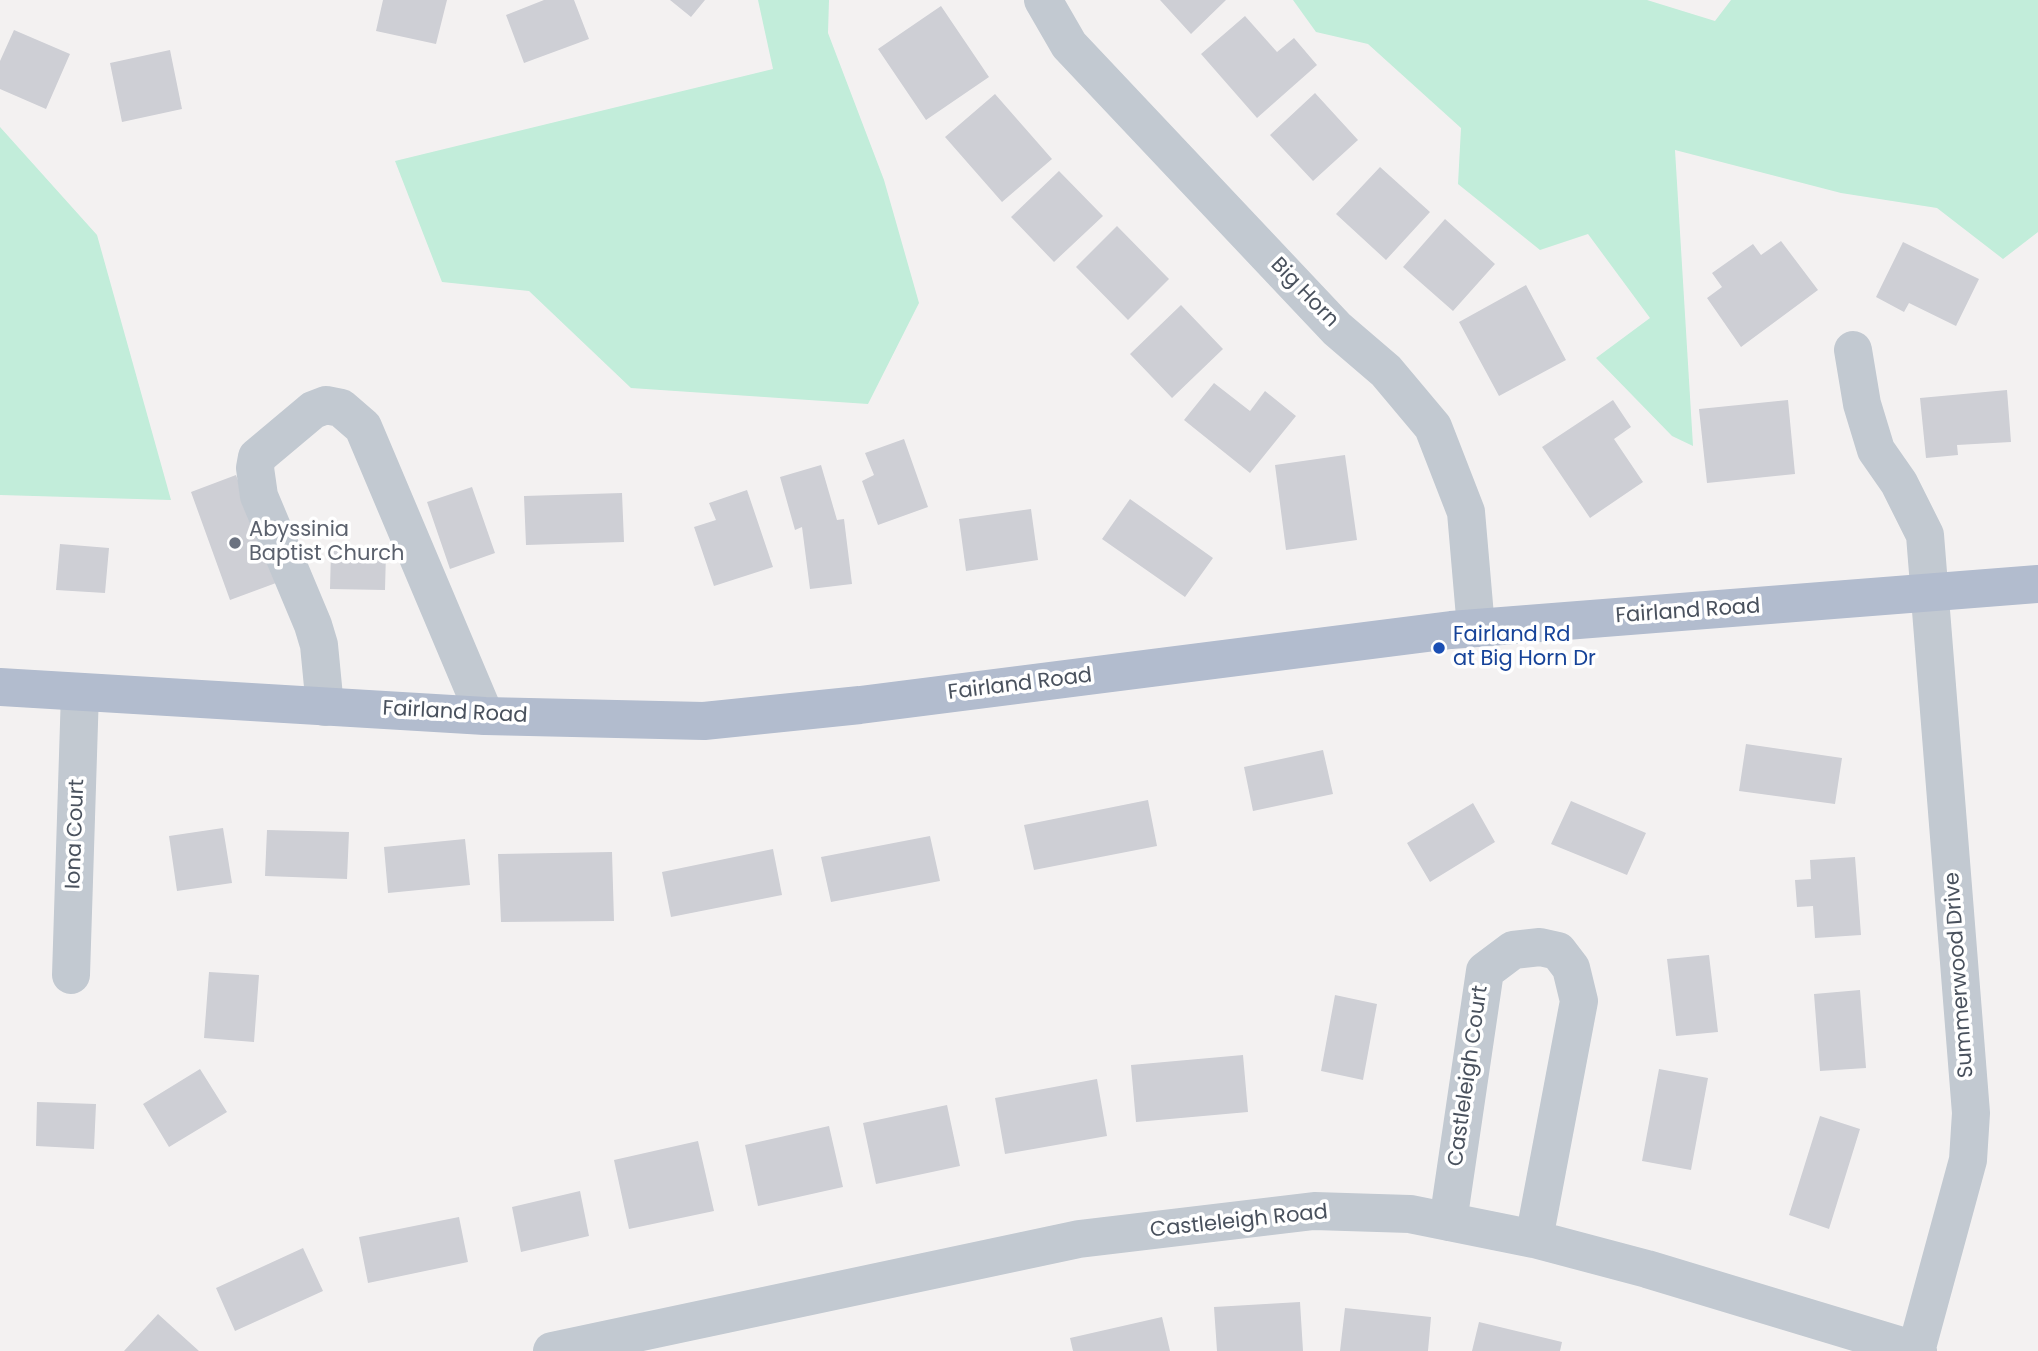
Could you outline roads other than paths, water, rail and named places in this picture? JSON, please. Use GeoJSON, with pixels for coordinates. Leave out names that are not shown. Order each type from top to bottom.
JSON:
{"type":"FeatureCollection","features":[{"type":"Feature","properties":{"kind":"main road","name":"Fairland Road"},"geometry":{"type":"LineString","coordinates":[[0,687],[485,716],[704,721],[860,705],[1476,628],[2038,584]]}},
{"type":"Feature","properties":{"kind":"street","name":"Big Horn"},"geometry":{"type":"LineString","coordinates":[[1043,0],[1069,45],[1338,329],[1386,371],[1433,427],[1466,512],[1476,628]]}},
{"type":"Feature","properties":{"kind":"street","name":"Summerwood Drive"},"geometry":{"type":"LineString","coordinates":[[1853,351],[1862,404],[1876,450],[1899,483],[1925,535],[1932,593],[1971,1113],[1968,1160],[1917,1351]]}},
{"type":"Feature","properties":{"kind":"street"},"geometry":{"type":"LineString","coordinates":[[326,707],[319,645],[259,496],[255,468],[257,457],[313,410],[326,405],[341,408],[363,427],[485,716]]}},
{"type":"Feature","properties":{"kind":"street","name":"Iona Court"},"geometry":{"type":"LineString","coordinates":[[71,975],[80,692]]}},
{"type":"Feature","properties":{"kind":"street","name":"Castleleigh Court"},"geometry":{"type":"LineString","coordinates":[[1448,1222],[1485,971],[1513,950],[1549,949],[1558,951],[1571,968],[1578,1001],[1534,1239]]}},
{"type":"Feature","properties":{"kind":"street","name":"Castleleigh Road"},"geometry":{"type":"LineString","coordinates":[[552,1351],[1079,1239],[1314,1211],[1410,1214],[1534,1239],[1647,1269],[1917,1351]]}},
{"type":"Feature","properties":{"kind":"place","name":"Abyssinia Baptist Church"},"geometry":{"type":"Point","coordinates":[235,543]}},
{"type":"Feature","properties":{"kind":"place","name":"Fairland Rd at Big Horn Dr"},"geometry":{"type":"Point","coordinates":[1439,648]}}]}
